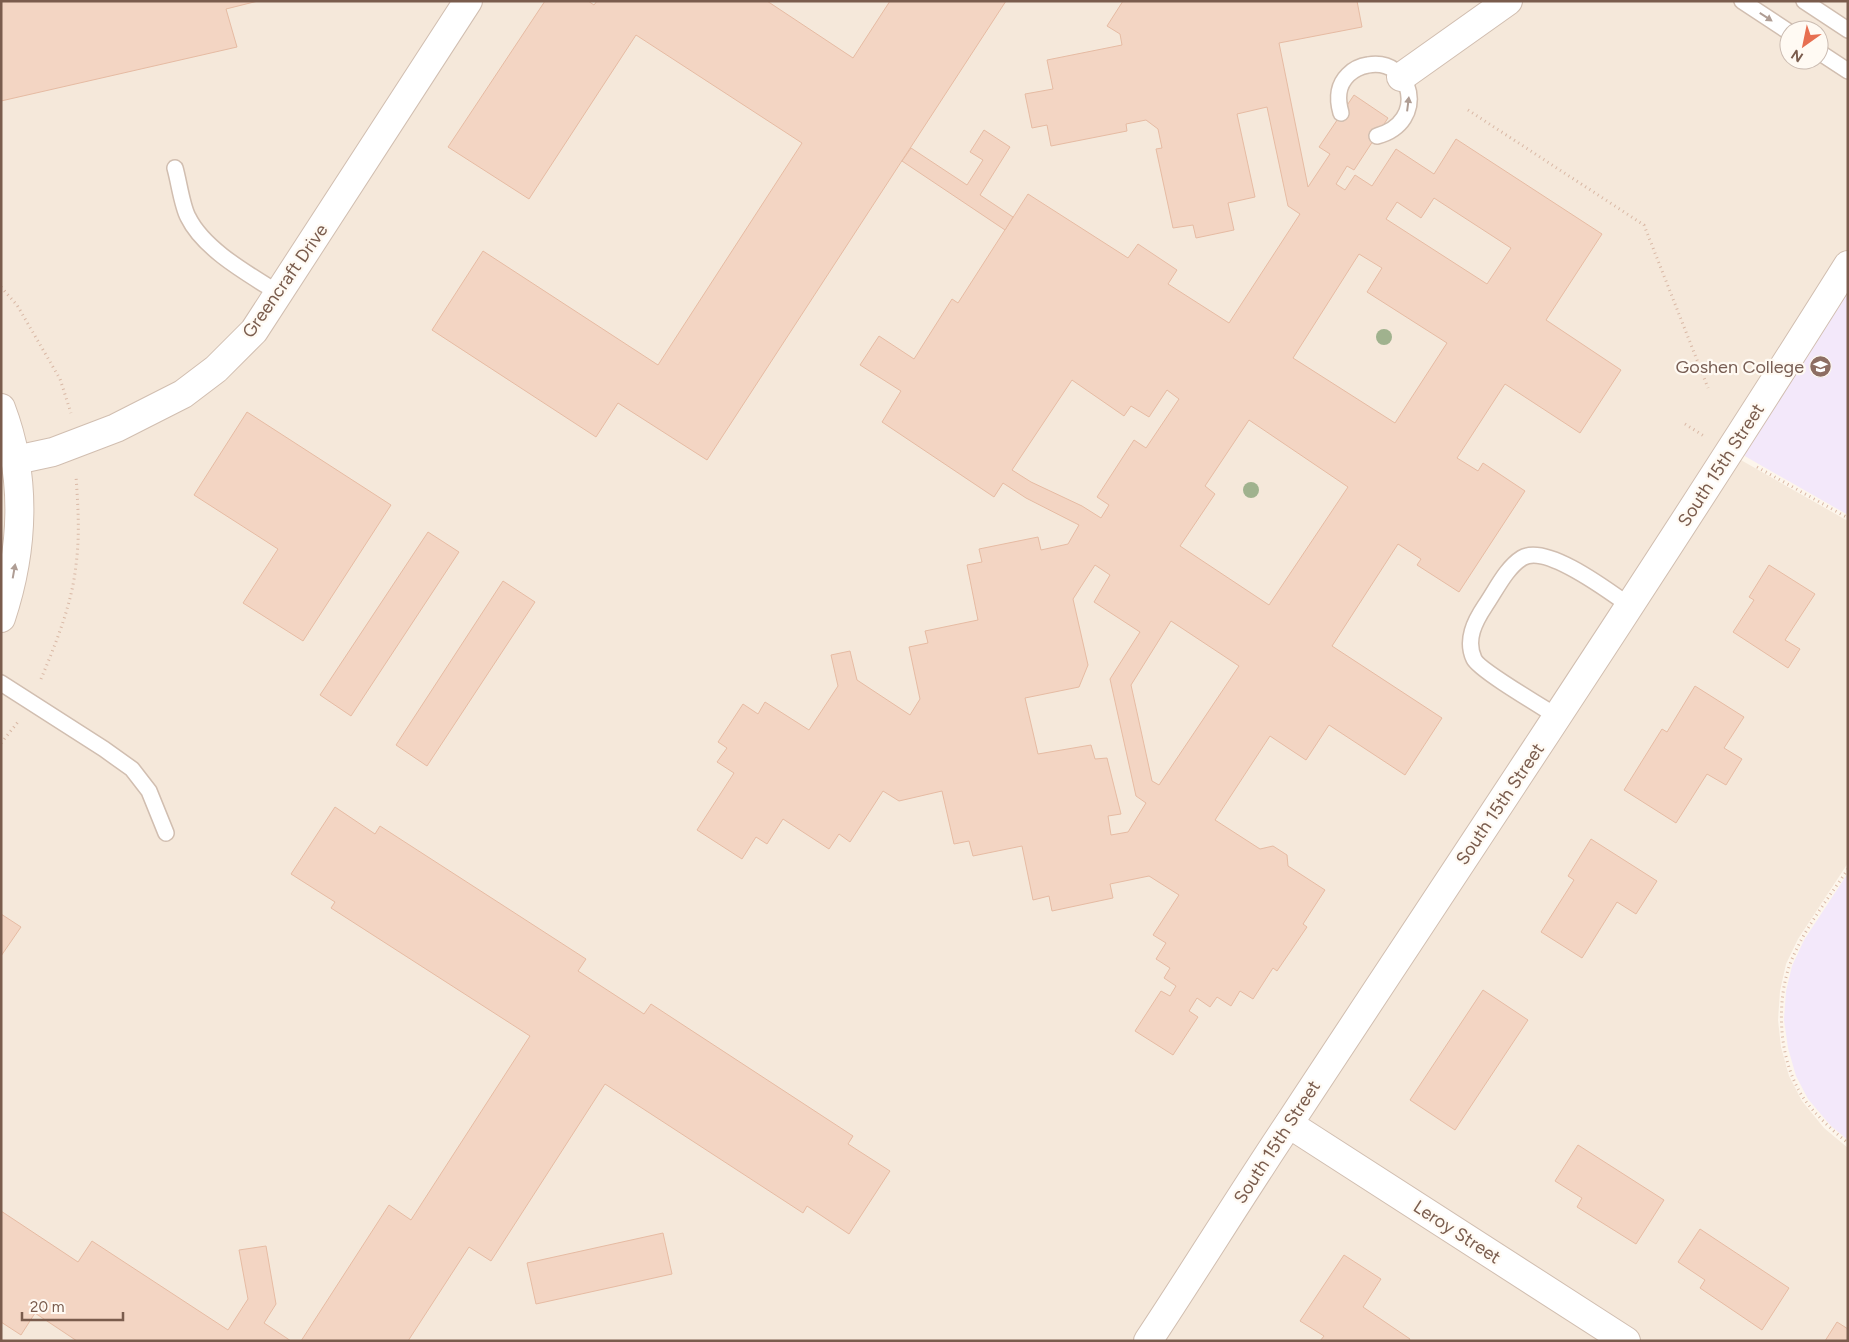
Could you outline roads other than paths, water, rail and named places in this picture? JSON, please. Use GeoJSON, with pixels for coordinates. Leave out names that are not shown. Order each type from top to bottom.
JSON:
{"type":"FeatureCollection","features":[{"type":"Feature","properties":{"kind":"street","name":"Greencraft Drive"},"geometry":{"type":"LineString","coordinates":[[16,460],[73,446],[116,428],[183,394],[216,369],[254,332],[468,1]]}},
{"type":"Feature","properties":{"kind":"street"},"geometry":{"type":"LineString","coordinates":[[1401,77],[1508,1]]}},
{"type":"Feature","properties":{"kind":"street","name":"South 15th Street"},"geometry":{"type":"LineString","coordinates":[[1148,1341],[1288,1124],[1731,452],[1848,265]]}},
{"type":"Feature","properties":{"kind":"street"},"geometry":{"type":"LineString","coordinates":[[1,408],[16,460],[20,503],[19,546],[11,588],[1,618]]}},
{"type":"Feature","properties":{"kind":"street","name":"Leroy Street"},"geometry":{"type":"LineString","coordinates":[[1288,1124],[1626,1341]]}},
{"type":"Feature","properties":{"kind":"lane"},"geometry":{"type":"LineString","coordinates":[[1742,1],[1779,25]]}},
{"type":"Feature","properties":{"kind":"lane"},"geometry":{"type":"LineString","coordinates":[[1804,1],[1848,30]]}},
{"type":"Feature","properties":{"kind":"lane"},"geometry":{"type":"LineString","coordinates":[[1829,58],[1848,70]]}},
{"type":"Feature","properties":{"kind":"lane"},"geometry":{"type":"LineString","coordinates":[[1341,114],[1338,102],[1339,91],[1343,80],[1350,72],[1360,66],[1371,64],[1383,65],[1393,69],[1407,86],[1408,109],[1404,119],[1396,127],[1387,133],[1376,136]]}},
{"type":"Feature","properties":{"kind":"lane"},"geometry":{"type":"LineString","coordinates":[[175,168],[188,217],[202,237],[230,263],[280,294]]}},
{"type":"Feature","properties":{"kind":"lane"},"geometry":{"type":"LineString","coordinates":[[1558,717],[1492,675],[1474,660],[1470,641],[1476,620],[1512,566],[1524,556],[1542,556],[1568,565],[1630,606]]}},
{"type":"Feature","properties":{"kind":"lane"},"geometry":{"type":"LineString","coordinates":[[1,683],[132,769],[149,791],[166,832]]}},
{"type":"Feature","properties":{"kind":"place","name":"Goshen College"},"geometry":{"type":"Point","coordinates":[1820,367]}}]}
